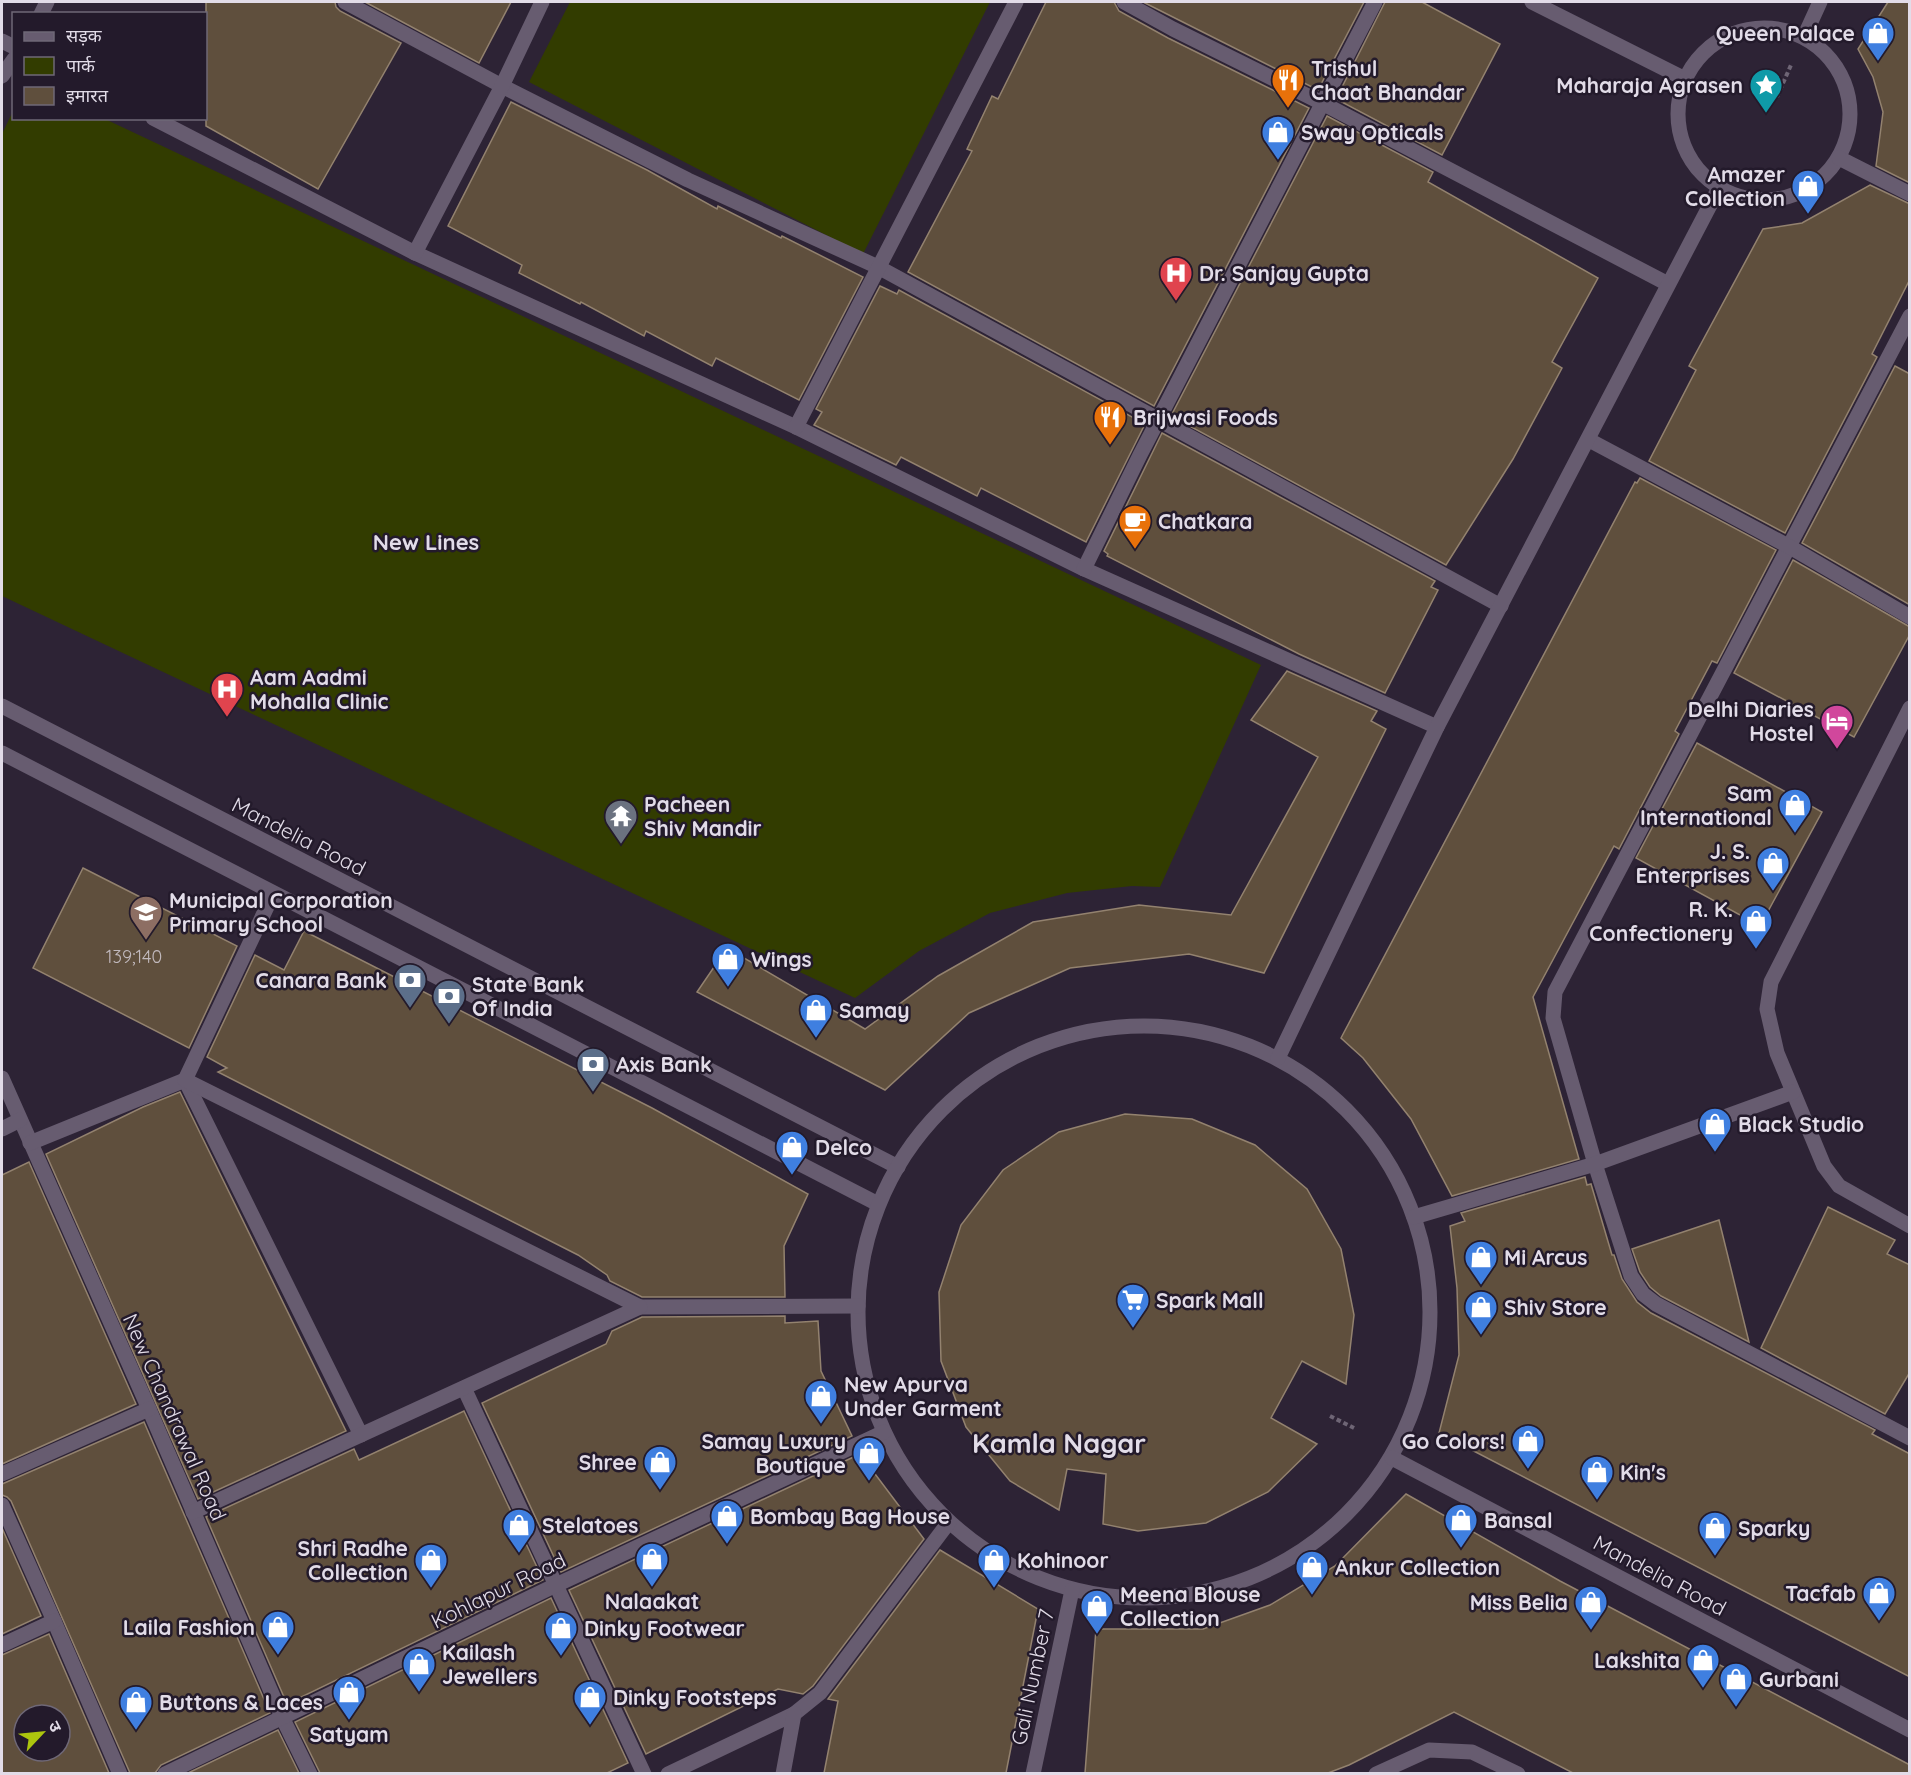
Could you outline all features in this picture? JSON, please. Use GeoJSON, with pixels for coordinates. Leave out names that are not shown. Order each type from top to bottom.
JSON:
{"type":"FeatureCollection","features":[{"type":"Feature","properties":{"kind":"street"},"geometry":{"type":"LineString","coordinates":[[345,2],[502,86],[688,180],[878,267],[1501,606]]}},
{"type":"Feature","properties":{"kind":"street"},"geometry":{"type":"LineString","coordinates":[[415,253],[502,86],[542,2]]}},
{"type":"Feature","properties":{"kind":"street"},"geometry":{"type":"LineString","coordinates":[[796,427],[1016,2]]}},
{"type":"Feature","properties":{"kind":"street"},"geometry":{"type":"LineString","coordinates":[[1124,2],[1668,284]]}},
{"type":"Feature","properties":{"kind":"street"},"geometry":{"type":"LineString","coordinates":[[1084,569],[1158,420],[1375,2]]}},
{"type":"Feature","properties":{"kind":"street"},"geometry":{"type":"LineString","coordinates":[[1532,2],[1685,79]]}},
{"type":"Feature","properties":{"kind":"street"},"geometry":{"type":"LineString","coordinates":[[1804,38],[1820,2]]}},
{"type":"Feature","properties":{"kind":"street"},"geometry":{"type":"LineString","coordinates":[[1749,29],[1778,29],[1804,38],[1826,55],[1842,77],[1849,104],[1848,132],[1839,158],[1822,179],[1799,194],[1772,201],[1745,199],[1719,188],[1700,172],[1686,152],[1678,127],[1678,103],[1685,79],[1701,56],[1723,38],[1749,29]]}},
{"type":"Feature","properties":{"kind":"street"},"geometry":{"type":"LineString","coordinates":[[2,76],[12,62]]}},
{"type":"Feature","properties":{"kind":"street"},"geometry":{"type":"LineString","coordinates":[[157,120],[415,253],[796,427],[1084,569],[1437,727]]}},
{"type":"Feature","properties":{"kind":"street"},"geometry":{"type":"LineString","coordinates":[[1839,158],[1910,194]]}},
{"type":"Feature","properties":{"kind":"street"},"geometry":{"type":"LineString","coordinates":[[1278,1058],[1437,727],[1719,188]]}},
{"type":"Feature","properties":{"kind":"street"},"geometry":{"type":"LineString","coordinates":[[1910,316],[1555,992],[1553,1018],[1595,1164],[1632,1276],[1643,1294],[1656,1304],[1910,1438]]}},
{"type":"Feature","properties":{"kind":"street"},"geometry":{"type":"LineString","coordinates":[[1589,440],[1790,547],[1910,616]]}},
{"type":"Feature","properties":{"kind":"street","name":"Mandelia Road"},"geometry":{"type":"LineString","coordinates":[[2,706],[898,1167]]}},
{"type":"Feature","properties":{"kind":"street"},"geometry":{"type":"LineString","coordinates":[[1910,708],[1771,982],[1767,1009],[1777,1053],[1824,1166],[1839,1186],[1910,1226]]}},
{"type":"Feature","properties":{"kind":"street"},"geometry":{"type":"LineString","coordinates":[[2,753],[876,1203]]}},
{"type":"Feature","properties":{"kind":"street"},"geometry":{"type":"LineString","coordinates":[[30,1143],[185,1080],[273,894]]}},
{"type":"Feature","properties":{"kind":"street"},"geometry":{"type":"LineString","coordinates":[[1133,1024],[1183,1027],[1232,1038],[1278,1058],[1315,1081],[1346,1109],[1375,1141],[1397,1178],[1414,1217],[1427,1265],[1431,1315],[1426,1365],[1413,1413],[1392,1458],[1361,1501],[1323,1538],[1278,1567],[1230,1587],[1177,1598],[1124,1599],[1072,1590],[1028,1574],[986,1551],[949,1522],[912,1480],[884,1432],[867,1383],[858,1331],[859,1279],[876,1203],[898,1167],[916,1137],[950,1100],[990,1068],[1035,1046],[1083,1031],[1133,1024]]}},
{"type":"Feature","properties":{"kind":"street","name":"New Chandrawal Road"},"geometry":{"type":"LineString","coordinates":[[2,1078],[282,1717],[310,1773]]}},
{"type":"Feature","properties":{"kind":"street"},"geometry":{"type":"LineString","coordinates":[[185,1080],[640,1307]]}},
{"type":"Feature","properties":{"kind":"street"},"geometry":{"type":"LineString","coordinates":[[185,1080],[361,1435]]}},
{"type":"Feature","properties":{"kind":"street"},"geometry":{"type":"LineString","coordinates":[[1414,1217],[1595,1164],[1793,1092]]}},
{"type":"Feature","properties":{"kind":"street"},"geometry":{"type":"LineString","coordinates":[[2,1129],[20,1120]]}},
{"type":"Feature","properties":{"kind":"street"},"geometry":{"type":"LineString","coordinates":[[193,1512],[640,1307],[858,1306]]}},
{"type":"Feature","properties":{"kind":"street"},"geometry":{"type":"LineString","coordinates":[[464,1388],[644,1773]]}},
{"type":"Feature","properties":{"kind":"street"},"geometry":{"type":"LineString","coordinates":[[2,1474],[149,1409]]}},
{"type":"Feature","properties":{"kind":"street","name":"Kohlapur Road"},"geometry":{"type":"LineString","coordinates":[[165,1773],[556,1585],[884,1432]]}},
{"type":"Feature","properties":{"kind":"street","name":"Mandelia Road"},"geometry":{"type":"LineString","coordinates":[[1392,1458],[1910,1730]]}},
{"type":"Feature","properties":{"kind":"street"},"geometry":{"type":"LineString","coordinates":[[2,1505],[120,1773]]}},
{"type":"Feature","properties":{"kind":"street"},"geometry":{"type":"LineString","coordinates":[[668,1773],[794,1714],[820,1693],[949,1522]]}},
{"type":"Feature","properties":{"kind":"street","name":"Gali Number 7"},"geometry":{"type":"LineString","coordinates":[[1033,1773],[1072,1590]]}},
{"type":"Feature","properties":{"kind":"street"},"geometry":{"type":"LineString","coordinates":[[2,1645],[54,1621]]}},
{"type":"Feature","properties":{"kind":"street"},"geometry":{"type":"LineString","coordinates":[[783,1773],[794,1714]]}},
{"type":"Feature","properties":{"kind":"street"},"geometry":{"type":"LineString","coordinates":[[1376,1773],[1429,1750],[1472,1752],[1518,1773]]}},
{"type":"Feature","properties":{"kind":"path"},"geometry":{"type":"LineString","coordinates":[[1330,1416],[1354,1428]]}},
{"type":"Feature","properties":{"kind":"green space"},"geometry":{"type":"Polygon","coordinates":[[[570,2],[990,2],[863,254],[529,82],[570,2]]]}},
{"type":"Feature","properties":{"kind":"green space"},"geometry":{"type":"Polygon","coordinates":[[[12,113],[12,120],[107,120],[1261,665],[1160,887],[1132,886],[1067,893],[990,913],[919,951],[855,998],[2,596],[2,134],[12,113]]]}},
{"type":"Feature","properties":{"kind":"building"},"geometry":{"type":"Polygon","coordinates":[[[206,2],[335,2],[340,11],[401,43],[318,189],[206,126],[206,2]]]}},
{"type":"Feature","properties":{"kind":"building"},"geometry":{"type":"Polygon","coordinates":[[[365,2],[511,2],[479,63],[365,2]]]}},
{"type":"Feature","properties":{"kind":"building"},"geometry":{"type":"Polygon","coordinates":[[[1046,2],[1114,2],[1119,11],[1168,38],[1309,108],[1154,406],[908,272],[972,151],[967,149],[992,96],[998,99],[1046,2]]]}},
{"type":"Feature","properties":{"kind":"building"},"geometry":{"type":"Polygon","coordinates":[[[1143,2],[1364,2],[1318,90],[1143,2]]]}},
{"type":"Feature","properties":{"kind":"building"},"geometry":{"type":"Polygon","coordinates":[[[1385,2],[1422,2],[1500,44],[1442,155],[1336,99],[1385,2]]]}},
{"type":"Feature","properties":{"kind":"building"},"geometry":{"type":"Polygon","coordinates":[[[1888,2],[1910,2],[1910,183],[1876,166],[1883,112],[1873,77],[1858,49],[1888,2]]]}},
{"type":"Feature","properties":{"kind":"building"},"geometry":{"type":"Polygon","coordinates":[[[511,102],[647,170],[717,209],[718,206],[863,277],[799,400],[716,358],[712,366],[646,331],[644,336],[581,302],[580,304],[519,273],[522,265],[448,226],[511,102]]]}},
{"type":"Feature","properties":{"kind":"building"},"geometry":{"type":"Polygon","coordinates":[[[1327,116],[1433,172],[1428,182],[1598,278],[1552,362],[1562,368],[1513,459],[1446,565],[1171,416],[1327,116]]]}},
{"type":"Feature","properties":{"kind":"building"},"geometry":{"type":"Polygon","coordinates":[[[1870,185],[1910,204],[1910,279],[1872,354],[1877,357],[1785,533],[1649,461],[1696,370],[1689,366],[1763,229],[1802,223],[1870,185]]]}},
{"type":"Feature","properties":{"kind":"building"},"geometry":{"type":"Polygon","coordinates":[[[880,286],[897,294],[899,290],[1145,424],[1086,542],[981,488],[977,496],[901,457],[896,465],[814,425],[822,412],[816,409],[880,286]]]}},
{"type":"Feature","properties":{"kind":"building"},"geometry":{"type":"Polygon","coordinates":[[[1895,366],[1910,374],[1910,605],[1802,543],[1895,366]]]}},
{"type":"Feature","properties":{"kind":"building"},"geometry":{"type":"Polygon","coordinates":[[[1162,433],[1435,581],[1431,587],[1438,590],[1385,693],[1299,654],[1107,556],[1108,554],[1104,551],[1162,433]]]}},
{"type":"Feature","properties":{"kind":"building"},"geometry":{"type":"Polygon","coordinates":[[[1640,478],[1776,550],[1717,663],[1712,661],[1675,731],[1679,734],[1619,849],[1614,846],[1533,997],[1579,1159],[1452,1196],[1411,1119],[1363,1058],[1341,1038],[1635,482],[1637,483],[1640,478]]]}},
{"type":"Feature","properties":{"kind":"building"},"geometry":{"type":"Polygon","coordinates":[[[1793,560],[1910,627],[1910,634],[1854,737],[1734,673],[1793,560]]]}},
{"type":"Feature","properties":{"kind":"building"},"geometry":{"type":"Polygon","coordinates":[[[1287,671],[1377,711],[1371,721],[1386,729],[1264,973],[1189,954],[1070,968],[969,1013],[885,1090],[697,992],[727,948],[865,1029],[938,976],[1033,922],[1139,905],[1231,915],[1318,757],[1251,720],[1287,671]]]}},
{"type":"Feature","properties":{"kind":"building"},"geometry":{"type":"Polygon","coordinates":[[[1697,743],[1822,812],[1760,926],[1636,858],[1697,743]]]}},
{"type":"Feature","properties":{"kind":"building"},"geometry":{"type":"Polygon","coordinates":[[[83,868],[237,946],[189,1048],[33,968],[83,868]]]}},
{"type":"Feature","properties":{"kind":"building"},"geometry":{"type":"Polygon","coordinates":[[[304,931],[652,1108],[808,1194],[784,1246],[785,1297],[642,1297],[610,1281],[607,1275],[578,1255],[218,1072],[227,1068],[207,1057],[255,955],[284,970],[304,931]]]}},
{"type":"Feature","properties":{"kind":"building"},"geometry":{"type":"Polygon","coordinates":[[[180,1092],[346,1431],[198,1499],[46,1154],[143,1107],[180,1092]]]}},
{"type":"Feature","properties":{"kind":"building"},"geometry":{"type":"Polygon","coordinates":[[[1125,1114],[1192,1119],[1255,1145],[1307,1189],[1341,1249],[1354,1315],[1346,1384],[1302,1361],[1271,1418],[1317,1444],[1268,1492],[1206,1523],[1138,1531],[1103,1524],[1106,1474],[1067,1469],[1059,1510],[1010,1481],[966,1427],[941,1361],[939,1292],[961,1225],[1003,1170],[1059,1132],[1125,1114]]]}},
{"type":"Feature","properties":{"kind":"building"},"geometry":{"type":"Polygon","coordinates":[[[29,1162],[136,1404],[2,1464],[2,1175],[29,1162]]]}},
{"type":"Feature","properties":{"kind":"building"},"geometry":{"type":"Polygon","coordinates":[[[1585,1177],[1587,1185],[1591,1184],[1612,1255],[1614,1255],[1622,1279],[1637,1302],[1651,1313],[1875,1430],[1872,1434],[1910,1454],[1910,1677],[1439,1433],[1459,1355],[1457,1288],[1450,1226],[1465,1221],[1461,1213],[1585,1177]]]}},
{"type":"Feature","properties":{"kind":"building"},"geometry":{"type":"Polygon","coordinates":[[[1828,1207],[1895,1240],[1887,1254],[1910,1265],[1910,1372],[1885,1414],[1761,1348],[1828,1207]]]}},
{"type":"Feature","properties":{"kind":"building"},"geometry":{"type":"Polygon","coordinates":[[[1719,1220],[1749,1342],[1661,1296],[1650,1287],[1640,1272],[1632,1249],[1719,1220]]]}},
{"type":"Feature","properties":{"kind":"building"},"geometry":{"type":"Polygon","coordinates":[[[785,1316],[785,1323],[818,1321],[821,1371],[852,1436],[561,1572],[482,1403],[606,1344],[612,1331],[642,1317],[785,1316]]]}},
{"type":"Feature","properties":{"kind":"building"},"geometry":{"type":"Polygon","coordinates":[[[464,1411],[543,1580],[287,1704],[206,1517],[354,1449],[359,1460],[464,1411]]]}},
{"type":"Feature","properties":{"kind":"building"},"geometry":{"type":"Polygon","coordinates":[[[144,1422],[270,1713],[161,1765],[155,1773],[130,1773],[11,1501],[2,1495],[2,1484],[144,1422]]]}},
{"type":"Feature","properties":{"kind":"building"},"geometry":{"type":"Polygon","coordinates":[[[860,1454],[924,1539],[813,1686],[803,1694],[778,1689],[646,1754],[569,1590],[860,1454]]]}},
{"type":"Feature","properties":{"kind":"building"},"geometry":{"type":"Polygon","coordinates":[[[1406,1494],[1560,1581],[1910,1765],[1910,1773],[1573,1773],[1454,1712],[1349,1765],[1328,1773],[1085,1773],[1096,1629],[1203,1629],[1270,1605],[1335,1566],[1406,1494]]]}},
{"type":"Feature","properties":{"kind":"building"},"geometry":{"type":"Polygon","coordinates":[[[2,1528],[41,1616],[2,1634],[2,1528]]]}},
{"type":"Feature","properties":{"kind":"building"},"geometry":{"type":"Polygon","coordinates":[[[940,1550],[1038,1609],[1006,1773],[824,1773],[838,1701],[828,1699],[940,1550]]]}},
{"type":"Feature","properties":{"kind":"building"},"geometry":{"type":"Polygon","coordinates":[[[551,1598],[628,1763],[607,1773],[320,1773],[295,1722],[551,1598]]]}},
{"type":"Feature","properties":{"kind":"building"},"geometry":{"type":"Polygon","coordinates":[[[49,1634],[109,1773],[2,1773],[2,1655],[49,1634]]]}},
{"type":"Feature","properties":{"kind":"building"},"geometry":{"type":"Polygon","coordinates":[[[278,1730],[299,1773],[188,1773],[278,1730]]]}},
{"type":"Feature","properties":{"kind":"place","name":"Queen Palace"},"geometry":{"type":"Point","coordinates":[1878,62]}},
{"type":"Feature","properties":{"kind":"place","name":"Trishul Chaat Bhandar"},"geometry":{"type":"Point","coordinates":[1288,109]}},
{"type":"Feature","properties":{"kind":"place","name":"Maharaja Agrasen"},"geometry":{"type":"Point","coordinates":[1766,114]}},
{"type":"Feature","properties":{"kind":"place","name":"Sway Opticals"},"geometry":{"type":"Point","coordinates":[1278,161]}},
{"type":"Feature","properties":{"kind":"place","name":"Amazer Collection"},"geometry":{"type":"Point","coordinates":[1808,215]}},
{"type":"Feature","properties":{"kind":"place","name":"Dr. Sanjay Gupta"},"geometry":{"type":"Point","coordinates":[1176,302]}},
{"type":"Feature","properties":{"kind":"place","name":"Brijwasi Foods"},"geometry":{"type":"Point","coordinates":[1110,446]}},
{"type":"Feature","properties":{"kind":"place","name":"Chatkara"},"geometry":{"type":"Point","coordinates":[1135,550]}},
{"type":"Feature","properties":{"kind":"place","name":"Aam Aadmi Mohalla Clinic"},"geometry":{"type":"Point","coordinates":[227,718]}},
{"type":"Feature","properties":{"kind":"place","name":"Delhi Diaries Hostel"},"geometry":{"type":"Point","coordinates":[1837,750]}},
{"type":"Feature","properties":{"kind":"place","name":"Sam International"},"geometry":{"type":"Point","coordinates":[1795,834]}},
{"type":"Feature","properties":{"kind":"place","name":"Pacheen Shiv Mandir"},"geometry":{"type":"Point","coordinates":[621,845]}},
{"type":"Feature","properties":{"kind":"place","name":"J. S. Enterprises"},"geometry":{"type":"Point","coordinates":[1773,892]}},
{"type":"Feature","properties":{"kind":"place","name":"Municipal Corporation Primary School"},"geometry":{"type":"Point","coordinates":[146,941]}},
{"type":"Feature","properties":{"kind":"place","name":"R. K. Confectionery"},"geometry":{"type":"Point","coordinates":[1756,950]}},
{"type":"Feature","properties":{"kind":"place","name":"Wings"},"geometry":{"type":"Point","coordinates":[728,988]}},
{"type":"Feature","properties":{"kind":"place","name":"Canara Bank"},"geometry":{"type":"Point","coordinates":[410,1009]}},
{"type":"Feature","properties":{"kind":"place","name":"State Bank Of India"},"geometry":{"type":"Point","coordinates":[449,1025]}},
{"type":"Feature","properties":{"kind":"place","name":"Samay"},"geometry":{"type":"Point","coordinates":[816,1039]}},
{"type":"Feature","properties":{"kind":"place","name":"Axis Bank"},"geometry":{"type":"Point","coordinates":[593,1093]}},
{"type":"Feature","properties":{"kind":"place","name":"Black Studio"},"geometry":{"type":"Point","coordinates":[1715,1153]}},
{"type":"Feature","properties":{"kind":"place","name":"Delco"},"geometry":{"type":"Point","coordinates":[792,1176]}},
{"type":"Feature","properties":{"kind":"place","name":"Mi Arcus"},"geometry":{"type":"Point","coordinates":[1481,1286]}},
{"type":"Feature","properties":{"kind":"place","name":"Spark Mall"},"geometry":{"type":"Point","coordinates":[1133,1329]}},
{"type":"Feature","properties":{"kind":"place","name":"Shiv Store"},"geometry":{"type":"Point","coordinates":[1481,1336]}},
{"type":"Feature","properties":{"kind":"place","name":"New Apurva Under Garment"},"geometry":{"type":"Point","coordinates":[821,1425]}},
{"type":"Feature","properties":{"kind":"place","name":"Go Colors!"},"geometry":{"type":"Point","coordinates":[1528,1470]}},
{"type":"Feature","properties":{"kind":"place","name":"Samay Luxury Boutique"},"geometry":{"type":"Point","coordinates":[869,1482]}},
{"type":"Feature","properties":{"kind":"place","name":"Shree"},"geometry":{"type":"Point","coordinates":[660,1491]}},
{"type":"Feature","properties":{"kind":"place","name":"Kin's"},"geometry":{"type":"Point","coordinates":[1597,1501]}},
{"type":"Feature","properties":{"kind":"place","name":"Bombay Bag House"},"geometry":{"type":"Point","coordinates":[727,1545]}},
{"type":"Feature","properties":{"kind":"place","name":"Bansal"},"geometry":{"type":"Point","coordinates":[1461,1549]}},
{"type":"Feature","properties":{"kind":"place","name":"Stelatoes"},"geometry":{"type":"Point","coordinates":[519,1554]}},
{"type":"Feature","properties":{"kind":"place","name":"Sparky"},"geometry":{"type":"Point","coordinates":[1715,1557]}},
{"type":"Feature","properties":{"kind":"place","name":"Nalaakat"},"geometry":{"type":"Point","coordinates":[652,1588]}},
{"type":"Feature","properties":{"kind":"place","name":"Shri Radhe Collection"},"geometry":{"type":"Point","coordinates":[431,1589]}},
{"type":"Feature","properties":{"kind":"place","name":"Kohinoor"},"geometry":{"type":"Point","coordinates":[994,1589]}},
{"type":"Feature","properties":{"kind":"place","name":"Ankur Collection"},"geometry":{"type":"Point","coordinates":[1312,1596]}},
{"type":"Feature","properties":{"kind":"place","name":"Tacfab"},"geometry":{"type":"Point","coordinates":[1879,1622]}},
{"type":"Feature","properties":{"kind":"place","name":"Miss Belia"},"geometry":{"type":"Point","coordinates":[1591,1631]}},
{"type":"Feature","properties":{"kind":"place","name":"Meena Blouse Collection"},"geometry":{"type":"Point","coordinates":[1097,1635]}},
{"type":"Feature","properties":{"kind":"place","name":"Laila Fashion"},"geometry":{"type":"Point","coordinates":[278,1656]}},
{"type":"Feature","properties":{"kind":"place","name":"Dinky Footwear"},"geometry":{"type":"Point","coordinates":[561,1657]}},
{"type":"Feature","properties":{"kind":"place","name":"Lakshita"},"geometry":{"type":"Point","coordinates":[1703,1689]}},
{"type":"Feature","properties":{"kind":"place","name":"Kailash Jewellers"},"geometry":{"type":"Point","coordinates":[419,1693]}},
{"type":"Feature","properties":{"kind":"place","name":"Gurbani"},"geometry":{"type":"Point","coordinates":[1736,1708]}},
{"type":"Feature","properties":{"kind":"place","name":"Satyam"},"geometry":{"type":"Point","coordinates":[349,1721]}},
{"type":"Feature","properties":{"kind":"place","name":"Dinky Footsteps"},"geometry":{"type":"Point","coordinates":[590,1726]}},
{"type":"Feature","properties":{"kind":"place","name":"Buttons & Laces"},"geometry":{"type":"Point","coordinates":[136,1731]}},
{"type":"Feature","properties":{"kind":"district","name":"New Lines"},"geometry":{"type":"Point","coordinates":[426,542]}},
{"type":"Feature","properties":{"kind":"district","name":"Kamla Nagar"},"geometry":{"type":"Point","coordinates":[1059,1443]}}]}
